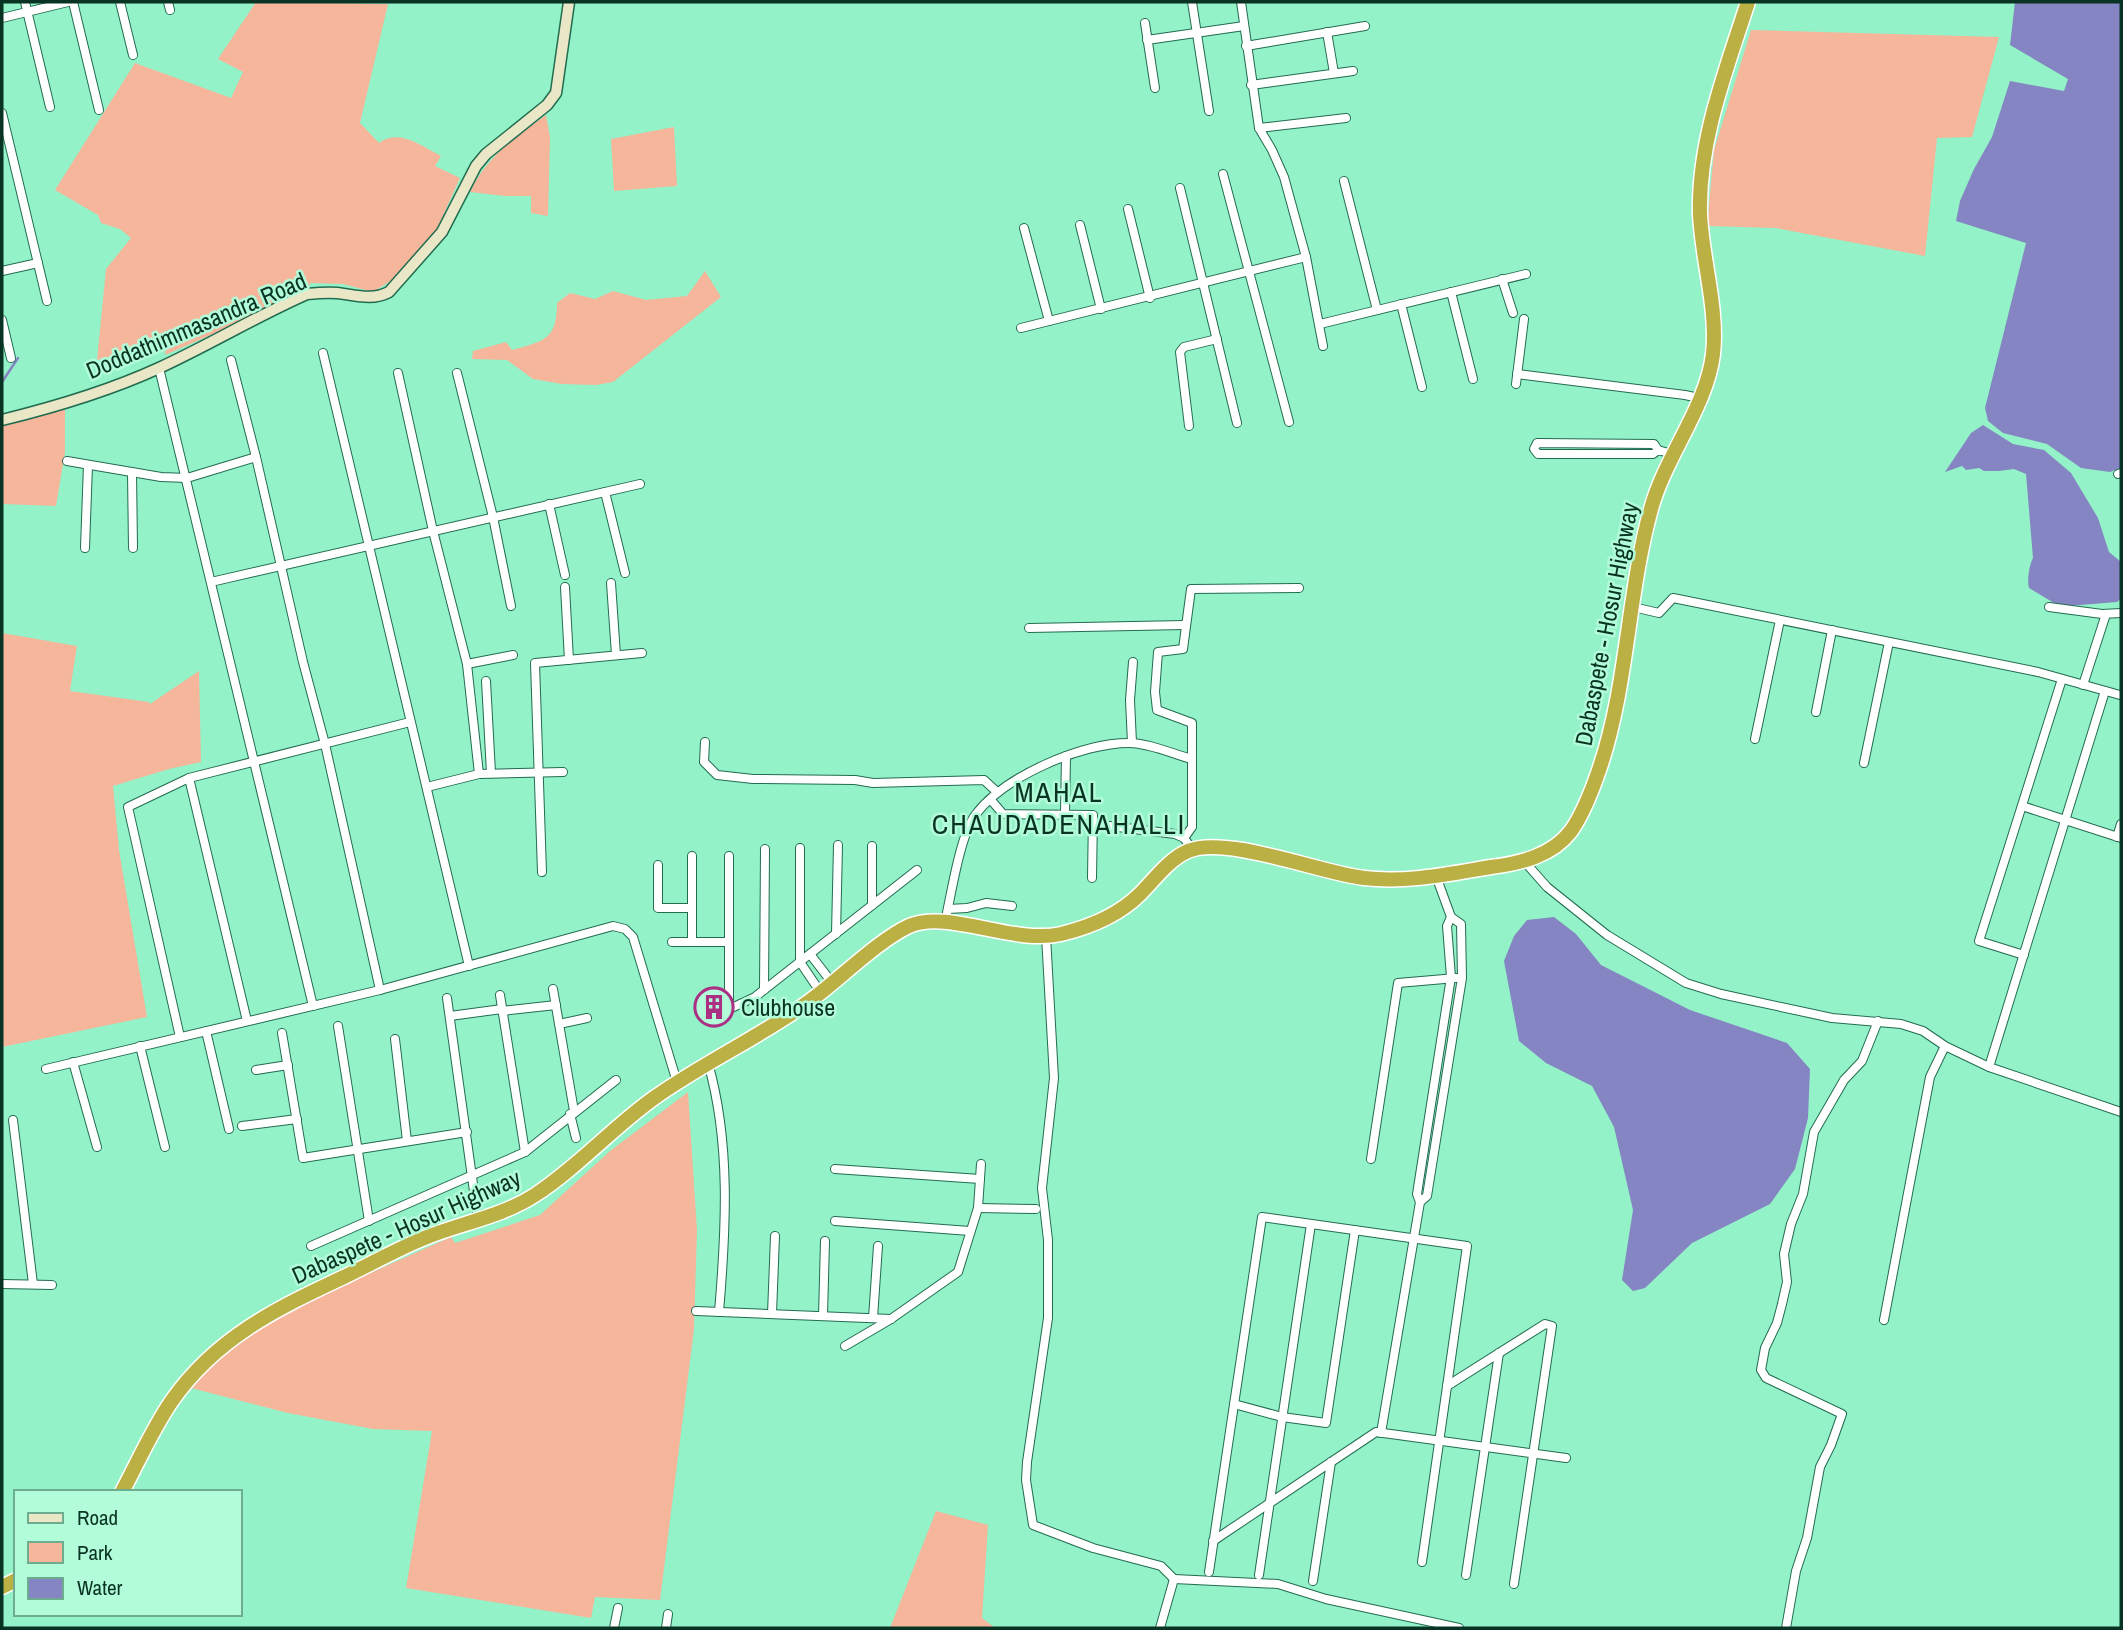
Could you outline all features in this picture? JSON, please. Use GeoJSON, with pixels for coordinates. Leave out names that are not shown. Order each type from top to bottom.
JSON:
{"type":"FeatureCollection","features":[{"type":"Feature","properties":{"kind":"highway","name":"Dabaspete - Hosur Highway"},"geometry":{"type":"LineString","coordinates":[[123,1490],[171,1402],[215,1353],[247,1326],[424,1238],[526,1201],[642,1107],[677,1082],[788,1017],[903,929],[946,916],[1024,936],[1063,933],[1101,921],[1119,912],[1181,856],[1188,844],[1239,850],[1363,878],[1409,880],[1524,860],[1547,853],[1561,842],[1572,830],[1590,795],[1604,755],[1651,509],[1665,452],[1708,380],[1714,332],[1700,213],[1704,150],[1748,2]]}},
{"type":"Feature","properties":{"kind":"street"},"geometry":{"type":"LineString","coordinates":[[25,2],[50,107]]}},
{"type":"Feature","properties":{"kind":"street"},"geometry":{"type":"LineString","coordinates":[[2,18],[70,2],[99,110]]}},
{"type":"Feature","properties":{"kind":"street"},"geometry":{"type":"LineString","coordinates":[[120,2],[133,55]]}},
{"type":"Feature","properties":{"kind":"street","name":"Doddathimmasandra Road"},"geometry":{"type":"LineString","coordinates":[[2,420],[47,409],[159,368],[307,294],[324,292],[381,296],[397,285],[442,232],[476,166],[486,154],[547,104],[556,93],[569,2]]}},
{"type":"Feature","properties":{"kind":"street"},"geometry":{"type":"LineString","coordinates":[[1192,2],[1209,111]]}},
{"type":"Feature","properties":{"kind":"street"},"geometry":{"type":"LineString","coordinates":[[1241,2],[1259,128],[1284,177],[1306,257],[1323,346]]}},
{"type":"Feature","properties":{"kind":"street"},"geometry":{"type":"LineString","coordinates":[[1145,23],[1155,88]]}},
{"type":"Feature","properties":{"kind":"street"},"geometry":{"type":"LineString","coordinates":[[1147,40],[1244,26]]}},
{"type":"Feature","properties":{"kind":"street"},"geometry":{"type":"LineString","coordinates":[[1246,46],[1365,26]]}},
{"type":"Feature","properties":{"kind":"street"},"geometry":{"type":"LineString","coordinates":[[1327,32],[1335,73]]}},
{"type":"Feature","properties":{"kind":"street"},"geometry":{"type":"LineString","coordinates":[[1251,85],[1353,71]]}},
{"type":"Feature","properties":{"kind":"street"},"geometry":{"type":"LineString","coordinates":[[2,113],[47,301]]}},
{"type":"Feature","properties":{"kind":"street"},"geometry":{"type":"LineString","coordinates":[[1259,128],[1346,118]]}},
{"type":"Feature","properties":{"kind":"street"},"geometry":{"type":"LineString","coordinates":[[1223,174],[1289,422]]}},
{"type":"Feature","properties":{"kind":"street"},"geometry":{"type":"LineString","coordinates":[[1344,181],[1377,310]]}},
{"type":"Feature","properties":{"kind":"street"},"geometry":{"type":"LineString","coordinates":[[1180,188],[1237,423]]}},
{"type":"Feature","properties":{"kind":"street"},"geometry":{"type":"LineString","coordinates":[[1128,209],[1150,298]]}},
{"type":"Feature","properties":{"kind":"street"},"geometry":{"type":"LineString","coordinates":[[1080,225],[1101,309]]}},
{"type":"Feature","properties":{"kind":"street"},"geometry":{"type":"LineString","coordinates":[[1024,228],[1049,321]]}},
{"type":"Feature","properties":{"kind":"street"},"geometry":{"type":"LineString","coordinates":[[1021,328],[1306,257]]}},
{"type":"Feature","properties":{"kind":"street"},"geometry":{"type":"LineString","coordinates":[[2,271],[38,262]]}},
{"type":"Feature","properties":{"kind":"street"},"geometry":{"type":"LineString","coordinates":[[1320,324],[1526,274]]}},
{"type":"Feature","properties":{"kind":"street"},"geometry":{"type":"LineString","coordinates":[[1502,279],[1513,313]]}},
{"type":"Feature","properties":{"kind":"street"},"geometry":{"type":"LineString","coordinates":[[1451,292],[1473,379]]}},
{"type":"Feature","properties":{"kind":"street"},"geometry":{"type":"LineString","coordinates":[[1401,304],[1422,387]]}},
{"type":"Feature","properties":{"kind":"street"},"geometry":{"type":"LineString","coordinates":[[1516,384],[1524,319]]}},
{"type":"Feature","properties":{"kind":"street"},"geometry":{"type":"LineString","coordinates":[[2,320],[10,358]]}},
{"type":"Feature","properties":{"kind":"street"},"geometry":{"type":"LineString","coordinates":[[1189,426],[1180,352],[1184,347],[1217,339]]}},
{"type":"Feature","properties":{"kind":"street"},"geometry":{"type":"LineString","coordinates":[[323,353],[469,966]]}},
{"type":"Feature","properties":{"kind":"street"},"geometry":{"type":"LineString","coordinates":[[231,360],[325,744],[380,990]]}},
{"type":"Feature","properties":{"kind":"street"},"geometry":{"type":"LineString","coordinates":[[159,368],[313,1006]]}},
{"type":"Feature","properties":{"kind":"street"},"geometry":{"type":"LineString","coordinates":[[398,373],[433,531],[467,664],[479,774]]}},
{"type":"Feature","properties":{"kind":"street"},"geometry":{"type":"LineString","coordinates":[[457,373],[512,606]]}},
{"type":"Feature","properties":{"kind":"street"},"geometry":{"type":"LineString","coordinates":[[1517,374],[1699,398]]}},
{"type":"Feature","properties":{"kind":"street"},"geometry":{"type":"LineString","coordinates":[[1537,443],[1654,444],[1665,452],[1538,454],[1534,449],[1537,443]]}},
{"type":"Feature","properties":{"kind":"street"},"geometry":{"type":"LineString","coordinates":[[67,461],[161,477],[187,478],[256,457]]}},
{"type":"Feature","properties":{"kind":"street"},"geometry":{"type":"LineString","coordinates":[[85,548],[88,465]]}},
{"type":"Feature","properties":{"kind":"street"},"geometry":{"type":"LineString","coordinates":[[132,472],[133,548]]}},
{"type":"Feature","properties":{"kind":"street"},"geometry":{"type":"LineString","coordinates":[[211,582],[640,484]]}},
{"type":"Feature","properties":{"kind":"street"},"geometry":{"type":"LineString","coordinates":[[605,492],[625,573]]}},
{"type":"Feature","properties":{"kind":"street"},"geometry":{"type":"LineString","coordinates":[[549,505],[565,575]]}},
{"type":"Feature","properties":{"kind":"street"},"geometry":{"type":"LineString","coordinates":[[611,583],[616,655]]}},
{"type":"Feature","properties":{"kind":"street"},"geometry":{"type":"LineString","coordinates":[[565,587],[569,660]]}},
{"type":"Feature","properties":{"kind":"street"},"geometry":{"type":"LineString","coordinates":[[1093,824],[1175,835],[1188,844],[1192,827],[1192,723],[1157,710],[1155,691],[1158,652],[1183,649],[1191,589],[1299,588]]}},
{"type":"Feature","properties":{"kind":"street"},"geometry":{"type":"LineString","coordinates":[[1633,607],[1659,613],[1673,598],[2038,672],[2120,695]]}},
{"type":"Feature","properties":{"kind":"street"},"geometry":{"type":"LineString","coordinates":[[2049,607],[2106,614],[2121,612]]}},
{"type":"Feature","properties":{"kind":"street"},"geometry":{"type":"LineString","coordinates":[[2083,685],[2106,614]]}},
{"type":"Feature","properties":{"kind":"street"},"geometry":{"type":"LineString","coordinates":[[1755,739],[1780,620]]}},
{"type":"Feature","properties":{"kind":"street"},"geometry":{"type":"LineString","coordinates":[[1030,628],[1185,625]]}},
{"type":"Feature","properties":{"kind":"street"},"geometry":{"type":"LineString","coordinates":[[1816,712],[1832,630]]}},
{"type":"Feature","properties":{"kind":"street"},"geometry":{"type":"LineString","coordinates":[[1864,763],[1889,642]]}},
{"type":"Feature","properties":{"kind":"street"},"geometry":{"type":"LineString","coordinates":[[542,872],[535,663],[642,653]]}},
{"type":"Feature","properties":{"kind":"street"},"geometry":{"type":"LineString","coordinates":[[467,664],[513,655]]}},
{"type":"Feature","properties":{"kind":"street"},"geometry":{"type":"LineString","coordinates":[[1132,743],[1130,700],[1133,662]]}},
{"type":"Feature","properties":{"kind":"street"},"geometry":{"type":"LineString","coordinates":[[2024,955],[1979,941],[2062,679]]}},
{"type":"Feature","properties":{"kind":"street"},"geometry":{"type":"LineString","coordinates":[[486,681],[491,773]]}},
{"type":"Feature","properties":{"kind":"street"},"geometry":{"type":"LineString","coordinates":[[1989,1067],[2105,691]]}},
{"type":"Feature","properties":{"kind":"street"},"geometry":{"type":"LineString","coordinates":[[180,1037],[128,807],[189,778],[410,722]]}},
{"type":"Feature","properties":{"kind":"street"},"geometry":{"type":"LineString","coordinates":[[705,742],[704,762],[717,775],[753,779],[855,779],[873,783],[984,780],[997,792]]}},
{"type":"Feature","properties":{"kind":"street"},"geometry":{"type":"LineString","coordinates":[[946,916],[967,833],[975,814],[997,792],[1066,756],[1110,744],[1132,743],[1192,759]]}},
{"type":"Feature","properties":{"kind":"street"},"geometry":{"type":"LineString","coordinates":[[1065,814],[1066,756]]}},
{"type":"Feature","properties":{"kind":"street"},"geometry":{"type":"LineString","coordinates":[[427,787],[479,774],[564,772]]}},
{"type":"Feature","properties":{"kind":"street"},"geometry":{"type":"LineString","coordinates":[[189,778],[247,1021]]}},
{"type":"Feature","properties":{"kind":"street"},"geometry":{"type":"LineString","coordinates":[[991,800],[1003,814],[1093,815],[1092,878]]}},
{"type":"Feature","properties":{"kind":"street"},"geometry":{"type":"LineString","coordinates":[[2022,806],[2119,837],[2121,824]]}},
{"type":"Feature","properties":{"kind":"street"},"geometry":{"type":"LineString","coordinates":[[836,934],[838,845]]}},
{"type":"Feature","properties":{"kind":"street"},"geometry":{"type":"LineString","coordinates":[[872,846],[872,905]]}},
{"type":"Feature","properties":{"kind":"street"},"geometry":{"type":"LineString","coordinates":[[800,848],[800,962],[827,988]]}},
{"type":"Feature","properties":{"kind":"street"},"geometry":{"type":"LineString","coordinates":[[764,990],[765,849]]}},
{"type":"Feature","properties":{"kind":"street"},"geometry":{"type":"LineString","coordinates":[[692,856],[692,942]]}},
{"type":"Feature","properties":{"kind":"street"},"geometry":{"type":"LineString","coordinates":[[729,856],[726,1011],[764,990],[917,870]]}},
{"type":"Feature","properties":{"kind":"street"},"geometry":{"type":"LineString","coordinates":[[1524,860],[1547,887],[1607,935],[1686,983],[1721,994],[1832,1018],[1901,1024],[1923,1031],[1945,1046],[1989,1067],[2121,1112]]}},
{"type":"Feature","properties":{"kind":"street"},"geometry":{"type":"LineString","coordinates":[[658,865],[658,908],[692,908]]}},
{"type":"Feature","properties":{"kind":"street"},"geometry":{"type":"LineString","coordinates":[[1420,1202],[1427,1196],[1462,978],[1461,924],[1451,916],[1436,876]]}},
{"type":"Feature","properties":{"kind":"street"},"geometry":{"type":"LineString","coordinates":[[946,916],[986,903],[1013,906]]}},
{"type":"Feature","properties":{"kind":"street"},"geometry":{"type":"LineString","coordinates":[[1381,1433],[1420,1202],[1417,1194],[1451,977],[1447,926],[1451,916]]}},
{"type":"Feature","properties":{"kind":"street"},"geometry":{"type":"LineString","coordinates":[[46,1069],[380,990],[613,926],[625,929],[633,937],[677,1082]]}},
{"type":"Feature","properties":{"kind":"street"},"geometry":{"type":"LineString","coordinates":[[1046,936],[1054,1078],[1042,1188],[1048,1240],[1048,1318],[1027,1462],[1032,1525],[1093,1548],[1161,1566],[1174,1579],[1278,1584],[1326,1600],[1459,1628]]}},
{"type":"Feature","properties":{"kind":"street"},"geometry":{"type":"LineString","coordinates":[[672,942],[729,942]]}},
{"type":"Feature","properties":{"kind":"street"},"geometry":{"type":"LineString","coordinates":[[810,954],[827,988]]}},
{"type":"Feature","properties":{"kind":"street"},"geometry":{"type":"LineString","coordinates":[[1371,1160],[1398,983],[1462,978]]}},
{"type":"Feature","properties":{"kind":"street"},"geometry":{"type":"LineString","coordinates":[[553,989],[576,1138]]}},
{"type":"Feature","properties":{"kind":"street"},"geometry":{"type":"LineString","coordinates":[[500,995],[525,1152]]}},
{"type":"Feature","properties":{"kind":"street"},"geometry":{"type":"LineString","coordinates":[[447,998],[478,1220]]}},
{"type":"Feature","properties":{"kind":"street"},"geometry":{"type":"LineString","coordinates":[[450,1016],[556,1005]]}},
{"type":"Feature","properties":{"kind":"street"},"geometry":{"type":"LineString","coordinates":[[559,1024],[587,1018]]}},
{"type":"Feature","properties":{"kind":"street"},"geometry":{"type":"LineString","coordinates":[[1786,1628],[1820,1467],[1842,1414],[1766,1378],[1761,1370],[1765,1348],[1777,1323],[1787,1282],[1784,1254],[1791,1224],[1803,1194],[1814,1132],[1844,1080],[1862,1061],[1878,1021]]}},
{"type":"Feature","properties":{"kind":"street"},"geometry":{"type":"LineString","coordinates":[[338,1026],[369,1221]]}},
{"type":"Feature","properties":{"kind":"street"},"geometry":{"type":"LineString","coordinates":[[206,1031],[229,1129]]}},
{"type":"Feature","properties":{"kind":"street"},"geometry":{"type":"LineString","coordinates":[[282,1033],[303,1158],[467,1132]]}},
{"type":"Feature","properties":{"kind":"street"},"geometry":{"type":"LineString","coordinates":[[395,1039],[407,1141]]}},
{"type":"Feature","properties":{"kind":"street"},"geometry":{"type":"LineString","coordinates":[[140,1046],[165,1147]]}},
{"type":"Feature","properties":{"kind":"street"},"geometry":{"type":"LineString","coordinates":[[1884,1320],[1930,1077],[1945,1046]]}},
{"type":"Feature","properties":{"kind":"street"},"geometry":{"type":"LineString","coordinates":[[73,1062],[97,1147]]}},
{"type":"Feature","properties":{"kind":"street"},"geometry":{"type":"LineString","coordinates":[[708,1063],[718,1099],[725,1189],[724,1256],[719,1312]]}},
{"type":"Feature","properties":{"kind":"street"},"geometry":{"type":"LineString","coordinates":[[256,1070],[288,1065]]}},
{"type":"Feature","properties":{"kind":"street"},"geometry":{"type":"LineString","coordinates":[[311,1246],[525,1152],[616,1080]]}},
{"type":"Feature","properties":{"kind":"street"},"geometry":{"type":"LineString","coordinates":[[13,1119],[33,1284]]}},
{"type":"Feature","properties":{"kind":"street"},"geometry":{"type":"LineString","coordinates":[[242,1126],[297,1119]]}},
{"type":"Feature","properties":{"kind":"street"},"geometry":{"type":"LineString","coordinates":[[845,1346],[891,1319],[958,1272],[978,1208],[981,1164]]}},
{"type":"Feature","properties":{"kind":"street"},"geometry":{"type":"LineString","coordinates":[[835,1169],[980,1179]]}},
{"type":"Feature","properties":{"kind":"street"},"geometry":{"type":"LineString","coordinates":[[978,1208],[1036,1209]]}},
{"type":"Feature","properties":{"kind":"street"},"geometry":{"type":"LineString","coordinates":[[1209,1572],[1262,1217],[1467,1246],[1422,1562]]}},
{"type":"Feature","properties":{"kind":"street"},"geometry":{"type":"LineString","coordinates":[[835,1221],[970,1231]]}},
{"type":"Feature","properties":{"kind":"street"},"geometry":{"type":"LineString","coordinates":[[1259,1575],[1311,1224]]}},
{"type":"Feature","properties":{"kind":"street"},"geometry":{"type":"LineString","coordinates":[[1234,1404],[1282,1417],[1326,1423],[1355,1230]]}},
{"type":"Feature","properties":{"kind":"street"},"geometry":{"type":"LineString","coordinates":[[772,1314],[775,1236]]}},
{"type":"Feature","properties":{"kind":"street"},"geometry":{"type":"LineString","coordinates":[[823,1316],[825,1241]]}},
{"type":"Feature","properties":{"kind":"street"},"geometry":{"type":"LineString","coordinates":[[873,1318],[878,1246]]}},
{"type":"Feature","properties":{"kind":"street"},"geometry":{"type":"LineString","coordinates":[[2,1284],[52,1285]]}},
{"type":"Feature","properties":{"kind":"street"},"geometry":{"type":"LineString","coordinates":[[696,1311],[891,1319]]}},
{"type":"Feature","properties":{"kind":"street"},"geometry":{"type":"LineString","coordinates":[[1447,1386],[1545,1324],[1552,1326],[1514,1584]]}},
{"type":"Feature","properties":{"kind":"street"},"geometry":{"type":"LineString","coordinates":[[1466,1575],[1499,1353]]}},
{"type":"Feature","properties":{"kind":"street"},"geometry":{"type":"LineString","coordinates":[[1213,1541],[1376,1432],[1566,1458]]}},
{"type":"Feature","properties":{"kind":"street"},"geometry":{"type":"LineString","coordinates":[[1313,1581],[1331,1462]]}},
{"type":"Feature","properties":{"kind":"street"},"geometry":{"type":"LineString","coordinates":[[1160,1628],[1174,1579]]}},
{"type":"Feature","properties":{"kind":"street"},"geometry":{"type":"LineString","coordinates":[[614,1628],[618,1608]]}},
{"type":"Feature","properties":{"kind":"street"},"geometry":{"type":"LineString","coordinates":[[666,1628],[668,1614]]}},
{"type":"Feature","properties":{"kind":"green space"},"geometry":{"type":"Polygon","coordinates":[[[256,2],[388,4],[360,123],[379,143],[395,137],[403,138],[441,156],[435,166],[460,178],[436,231],[392,280],[373,292],[343,284],[310,283],[309,287],[231,326],[165,355],[166,344],[97,360],[106,269],[131,238],[120,229],[101,223],[98,215],[55,190],[135,63],[231,98],[243,72],[218,59],[256,2]]]}},
{"type":"Feature","properties":{"kind":"green space"},"geometry":{"type":"Polygon","coordinates":[[[1751,30],[1999,37],[1972,137],[1937,138],[1925,256],[1776,228],[1707,226],[1714,150],[1751,30]]]}},
{"type":"Feature","properties":{"kind":"green space"},"geometry":{"type":"Polygon","coordinates":[[[546,115],[550,137],[548,216],[531,213],[531,196],[470,192],[493,158],[546,115]]]}},
{"type":"Feature","properties":{"kind":"green space"},"geometry":{"type":"Polygon","coordinates":[[[674,127],[677,186],[614,191],[611,139],[674,127]]]}},
{"type":"Feature","properties":{"kind":"green space"},"geometry":{"type":"Polygon","coordinates":[[[705,271],[721,297],[613,382],[596,385],[562,384],[533,379],[507,360],[472,359],[473,351],[506,342],[512,350],[546,337],[554,325],[557,303],[570,293],[595,299],[613,291],[646,300],[687,296],[705,271]]]}},
{"type":"Feature","properties":{"kind":"green space"},"geometry":{"type":"Polygon","coordinates":[[[65,408],[65,452],[56,506],[2,504],[2,425],[65,408]]]}},
{"type":"Feature","properties":{"kind":"green space"},"geometry":{"type":"Polygon","coordinates":[[[2,633],[77,646],[70,691],[150,704],[199,671],[201,762],[113,786],[119,850],[147,1017],[2,1047],[2,633]]]}},
{"type":"Feature","properties":{"kind":"green space"},"geometry":{"type":"Polygon","coordinates":[[[688,1092],[697,1230],[694,1329],[660,1600],[595,1597],[591,1618],[406,1588],[432,1431],[373,1429],[288,1413],[191,1388],[228,1350],[263,1325],[330,1291],[451,1237],[455,1243],[540,1215],[610,1151],[688,1092]]]}},
{"type":"Feature","properties":{"kind":"green space"},"geometry":{"type":"Polygon","coordinates":[[[936,1511],[988,1525],[982,1618],[995,1628],[890,1628],[936,1511]]]}},
{"type":"Feature","properties":{"kind":"water"},"geometry":{"type":"Polygon","coordinates":[[[2015,2],[2121,2],[2121,468],[2110,472],[2081,468],[2047,444],[2003,433],[1988,421],[1985,408],[2026,243],[1956,221],[1960,201],[1992,137],[2010,81],[2064,91],[2068,79],[2010,45],[2015,2]]]}},
{"type":"Feature","properties":{"kind":"water"},"geometry":{"type":"Polygon","coordinates":[[[1983,425],[2013,444],[2044,450],[2071,473],[2098,518],[2109,552],[2121,562],[2121,599],[2117,602],[2068,606],[2054,603],[2029,588],[2033,558],[2026,474],[2014,469],[1966,470],[1962,466],[1945,472],[1971,433],[1983,425]]]}},
{"type":"Feature","properties":{"kind":"water"},"geometry":{"type":"Polygon","coordinates":[[[1554,917],[1576,934],[1601,965],[1690,1010],[1787,1043],[1810,1069],[1808,1118],[1795,1169],[1770,1204],[1692,1243],[1645,1288],[1633,1291],[1622,1280],[1633,1210],[1614,1127],[1592,1086],[1546,1063],[1519,1041],[1504,961],[1514,936],[1527,920],[1554,917]]]}},
{"type":"Feature","properties":{"kind":"waterway"},"geometry":{"type":"LineString","coordinates":[[2,382],[18,358]]}},
{"type":"Feature","properties":{"kind":"place","name":"Clubhouse"},"geometry":{"type":"Point","coordinates":[714,1007]}},
{"type":"Feature","properties":{"kind":"district","name":"MAHAL CHAUDADENAHALLI"},"geometry":{"type":"Point","coordinates":[1059,808]}}]}
